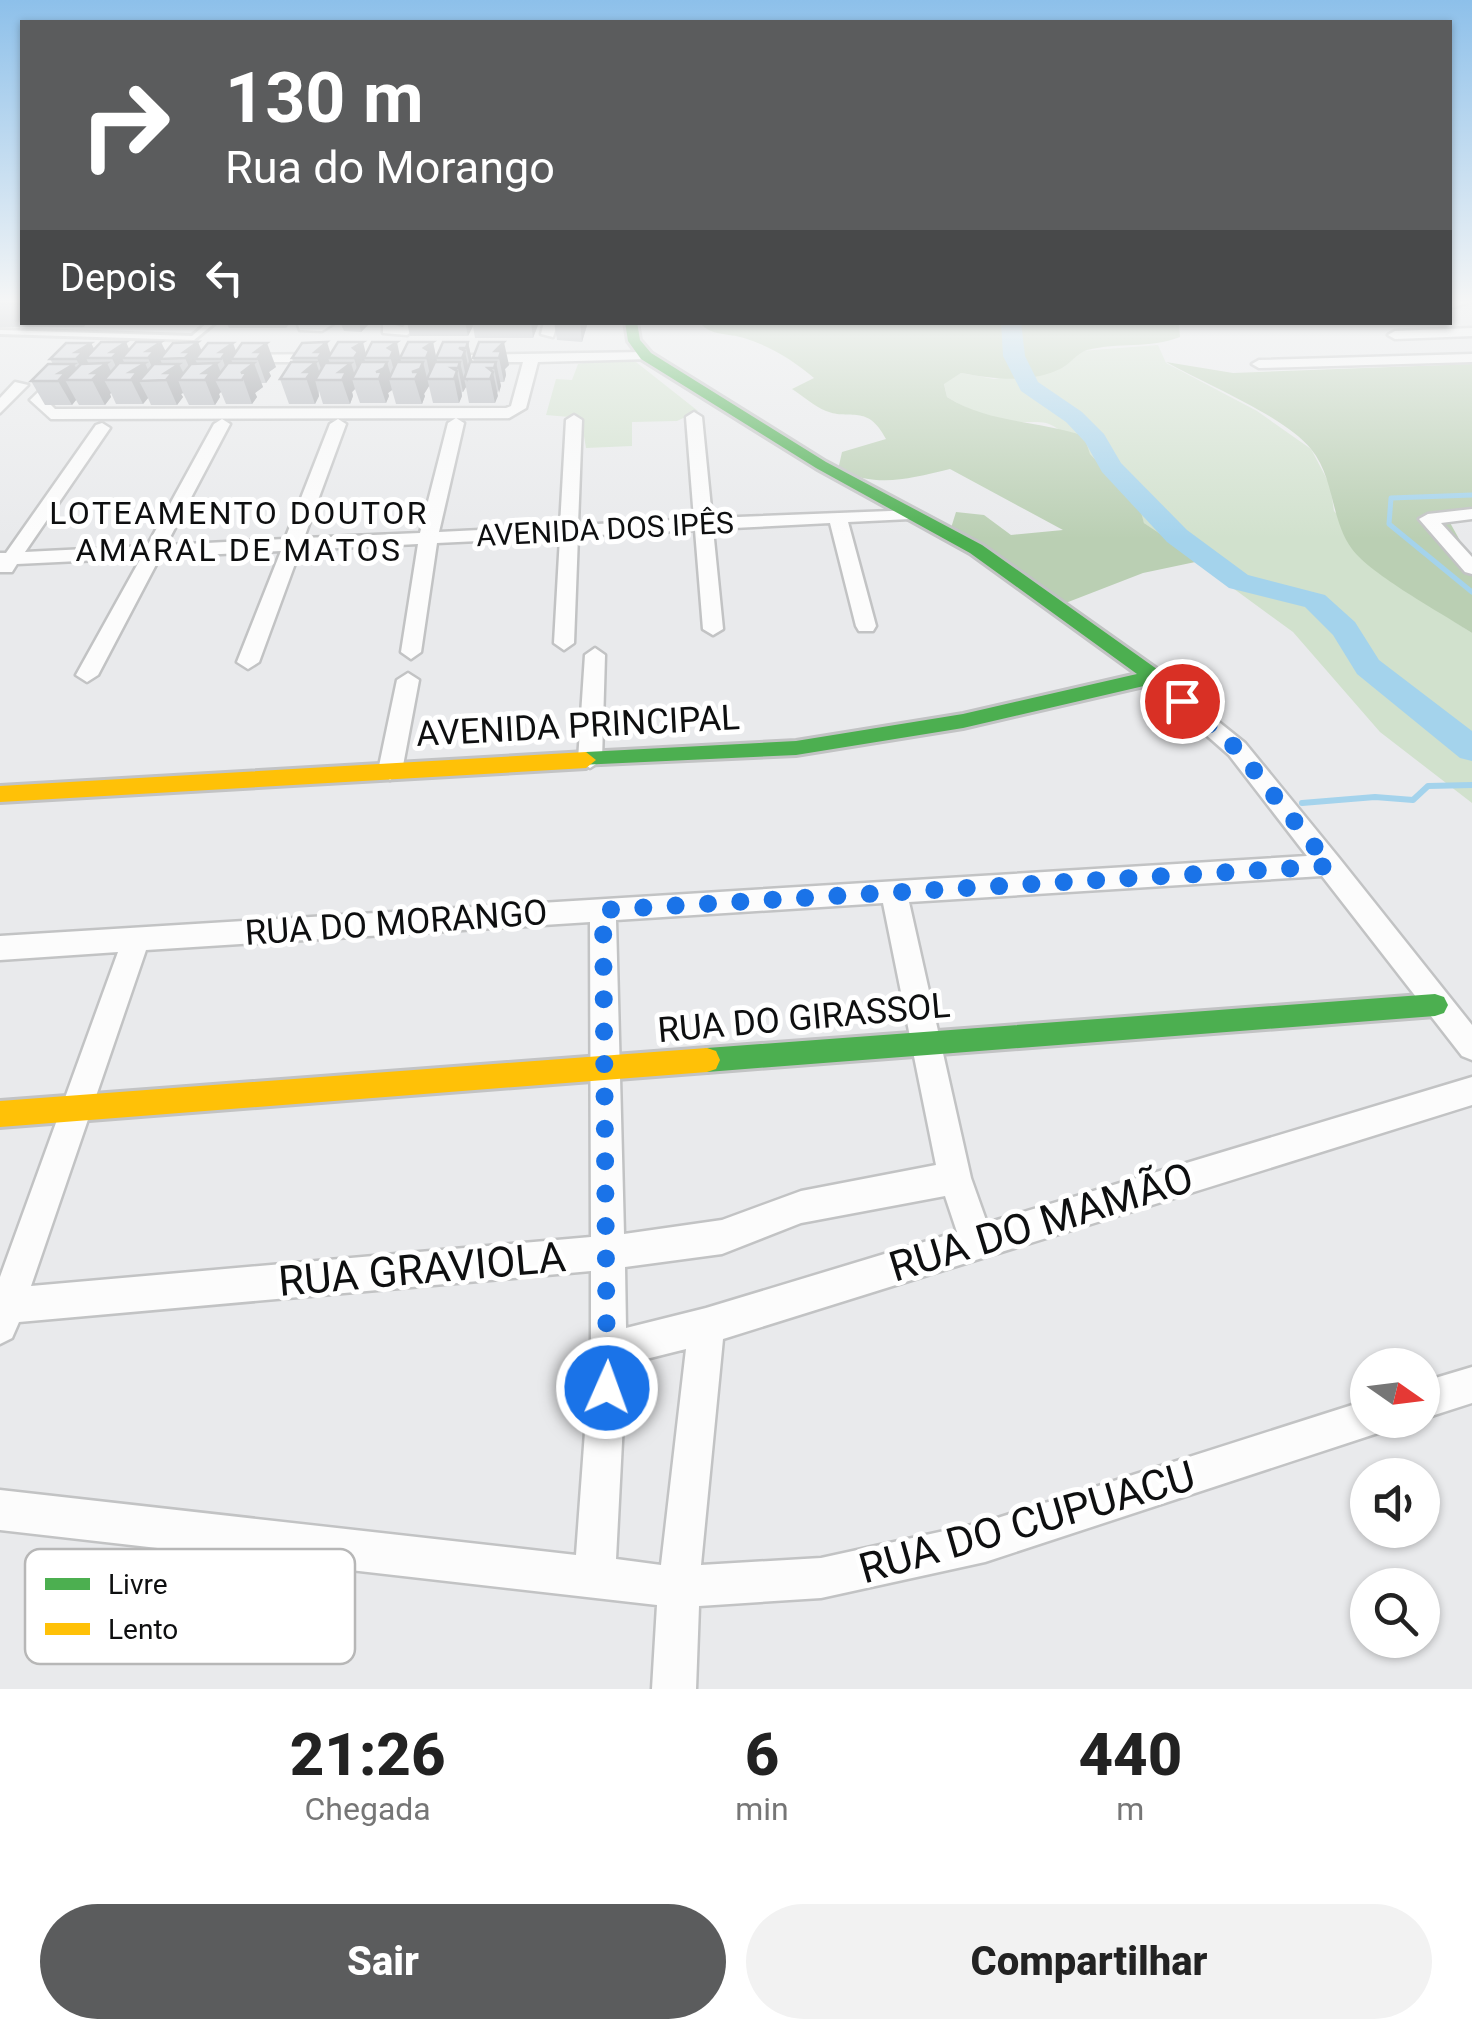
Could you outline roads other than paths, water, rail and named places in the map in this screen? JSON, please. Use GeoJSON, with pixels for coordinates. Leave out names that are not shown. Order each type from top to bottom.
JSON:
{"type":"FeatureCollection","features":[{"type":"Feature","properties":{"kind":"street"},"geometry":{"type":"LineString","coordinates":[[56,381],[38,400],[51,414],[275,407],[512,412],[518,408],[525,381]]}},
{"type":"Feature","properties":{"kind":"street"},"geometry":{"type":"LineString","coordinates":[[686,381],[820,465],[976,550],[1154,677],[1237,749],[1435,1005],[1472,1047]]}},
{"type":"Feature","properties":{"kind":"street"},"geometry":{"type":"LineString","coordinates":[[0,408],[20,384]]}},
{"type":"Feature","properties":{"kind":"street"},"geometry":{"type":"LineString","coordinates":[[694,417],[712,629]]}},
{"type":"Feature","properties":{"kind":"street"},"geometry":{"type":"LineString","coordinates":[[564,643],[574,420]]}},
{"type":"Feature","properties":{"kind":"street"},"geometry":{"type":"LineString","coordinates":[[411,652],[428,538],[456,423]]}},
{"type":"Feature","properties":{"kind":"street"},"geometry":{"type":"LineString","coordinates":[[87,675],[222,424]]}},
{"type":"Feature","properties":{"kind":"street"},"geometry":{"type":"LineString","coordinates":[[248,662],[338,424]]}},
{"type":"Feature","properties":{"kind":"street"},"geometry":{"type":"LineString","coordinates":[[0,575],[6,558],[102,428]]}},
{"type":"Feature","properties":{"kind":"street","name":"AVENIDA DOS IPÊS"},"geometry":{"type":"LineString","coordinates":[[6,558],[910,514]]}},
{"type":"Feature","properties":{"kind":"street"},"geometry":{"type":"LineString","coordinates":[[1470,565],[1428,519],[1472,514]]}},
{"type":"Feature","properties":{"kind":"street"},"geometry":{"type":"LineString","coordinates":[[838,518],[866,626]]}},
{"type":"Feature","properties":{"kind":"street"},"geometry":{"type":"LineString","coordinates":[[590,760],[595,656]]}},
{"type":"Feature","properties":{"kind":"street","name":"AVENIDA PRINCIPAL"},"geometry":{"type":"LineString","coordinates":[[0,794],[796,748],[874,738],[1154,677]]}},
{"type":"Feature","properties":{"kind":"street"},"geometry":{"type":"LineString","coordinates":[[390,771],[408,680]]}},
{"type":"Feature","properties":{"kind":"street","name":"RUA DO MORANGO"},"geometry":{"type":"LineString","coordinates":[[0,948],[1330,866]]}},
{"type":"Feature","properties":{"kind":"street"},"geometry":{"type":"LineString","coordinates":[[894,892],[956,1178],[978,1241]]}},
{"type":"Feature","properties":{"kind":"street"},"geometry":{"type":"LineString","coordinates":[[594,1580],[609,1350],[603,910]]}},
{"type":"Feature","properties":{"kind":"street"},"geometry":{"type":"LineString","coordinates":[[2,1312],[136,939]]}},
{"type":"Feature","properties":{"kind":"street","name":"RUA DO GIRASSOL"},"geometry":{"type":"LineString","coordinates":[[0,1114],[1435,1005]]}},
{"type":"Feature","properties":{"kind":"street","name":"RUA DO MAMÃO"},"geometry":{"type":"LineString","coordinates":[[609,1350],[706,1326],[1472,1091]]}},
{"type":"Feature","properties":{"kind":"street","name":"RUA GRAVIOLA"},"geometry":{"type":"LineString","coordinates":[[2,1312],[605,1254],[722,1237],[802,1207],[956,1178]]}},
{"type":"Feature","properties":{"kind":"street"},"geometry":{"type":"LineString","coordinates":[[674,1689],[679,1587],[706,1326]]}},
{"type":"Feature","properties":{"kind":"street"},"geometry":{"type":"LineString","coordinates":[[1440,1395],[1472,1385]]}},
{"type":"Feature","properties":{"kind":"street","name":"RUA DO CUPUACU"},"geometry":{"type":"LineString","coordinates":[[355,1552],[679,1587],[821,1578],[985,1542],[1350,1425]]}},
{"type":"Feature","properties":{"kind":"street","name":"RUA DO CUPUACU"},"geometry":{"type":"LineString","coordinates":[[0,1510],[331,1549]]}},
{"type":"Feature","properties":{"kind":"waterway"},"geometry":{"type":"LineString","coordinates":[[1026,381],[1074,417],[1095,439],[1111,467],[1177,536],[1239,582],[1292,592],[1315,601],[1344,629],[1368,667],[1472,749]]}},
{"type":"Feature","properties":{"kind":"waterway"},"geometry":{"type":"LineString","coordinates":[[1472,495],[1391,498],[1389,524],[1472,592]]}},
{"type":"Feature","properties":{"kind":"waterway"},"geometry":{"type":"LineString","coordinates":[[1302,803],[1375,797],[1413,800],[1428,786],[1472,785]]}},
{"type":"Feature","properties":{"kind":"district","name":"LOTEAMENTO DOUTOR AMARAL DE MATOS"},"geometry":{"type":"Point","coordinates":[239,532]}}]}
